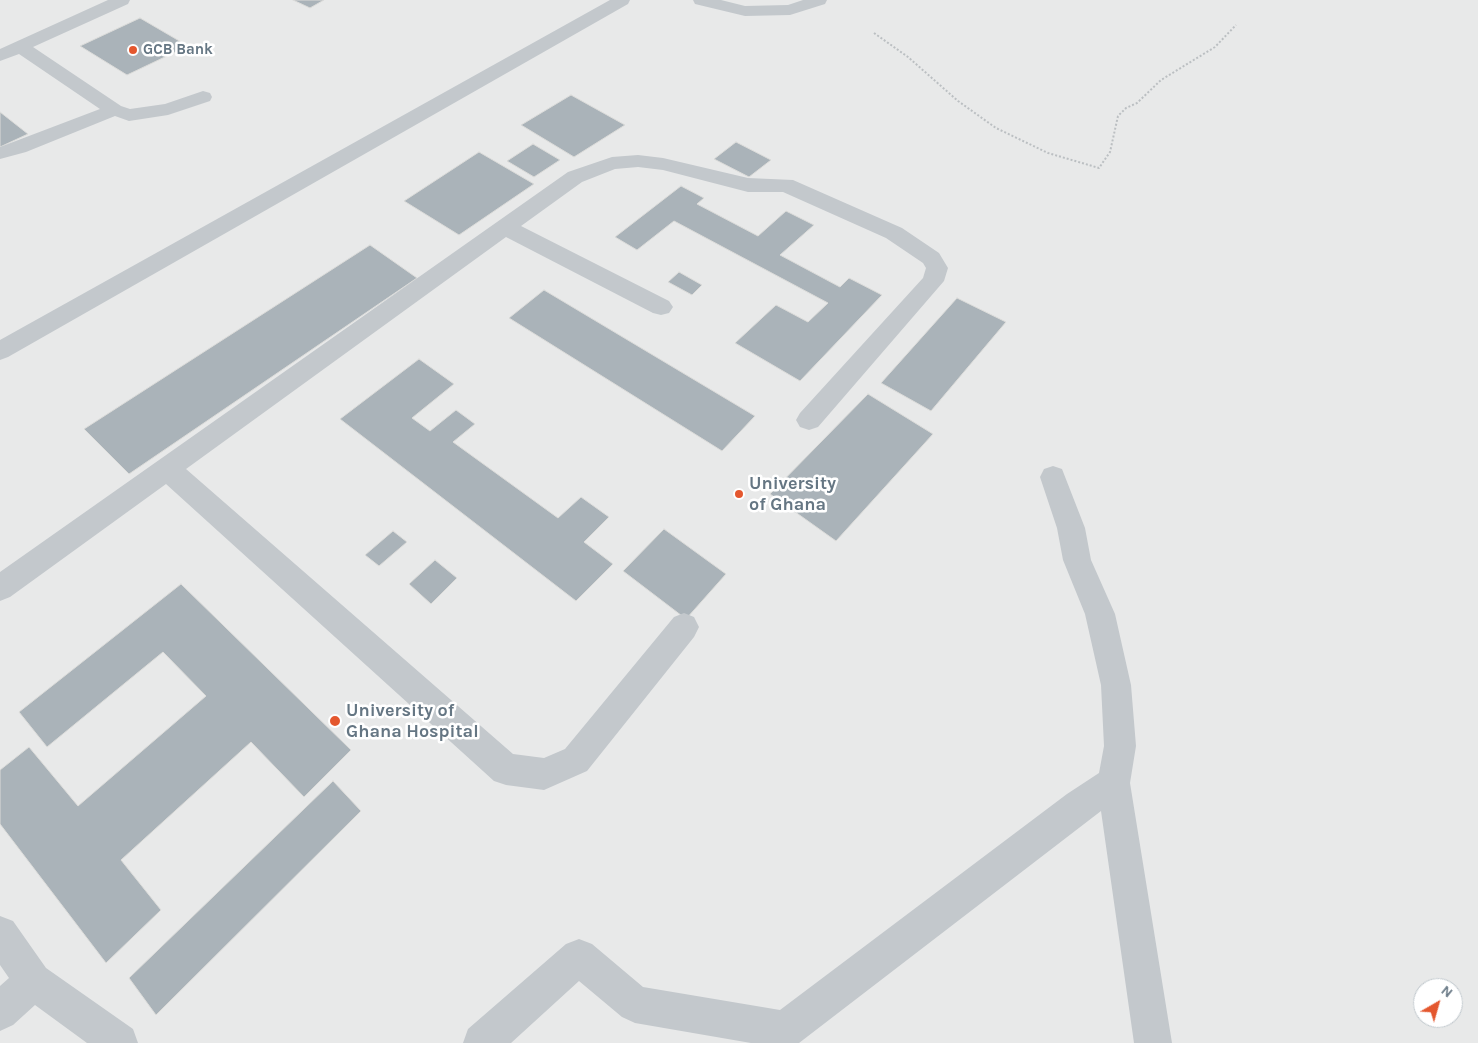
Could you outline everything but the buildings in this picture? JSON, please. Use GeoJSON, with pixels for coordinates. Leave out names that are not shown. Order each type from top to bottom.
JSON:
{"type":"FeatureCollection","features":[{"type":"Feature","properties":{"kind":"street"},"geometry":{"type":"LineString","coordinates":[[0,56],[122,0]]}},
{"type":"Feature","properties":{"kind":"street"},"geometry":{"type":"LineString","coordinates":[[1,348],[622,0]]}},
{"type":"Feature","properties":{"kind":"street"},"geometry":{"type":"LineString","coordinates":[[701,0],[754,10],[790,10],[819,0]]}},
{"type":"Feature","properties":{"kind":"street"},"geometry":{"type":"LineString","coordinates":[[19,46],[114,110],[129,115],[138,115],[203,97]]}},
{"type":"Feature","properties":{"kind":"street"},"geometry":{"type":"LineString","coordinates":[[0,153],[19,148],[114,110]]}},
{"type":"Feature","properties":{"kind":"street"},"geometry":{"type":"LineString","coordinates":[[0,588],[505,227],[582,174],[612,163],[638,162],[663,164],[748,185],[786,185],[838,207],[917,247],[931,258],[937,268],[933,281],[809,420]]}},
{"type":"Feature","properties":{"kind":"street"},"geometry":{"type":"LineString","coordinates":[[505,227],[660,307]]}},
{"type":"Feature","properties":{"kind":"street"},"geometry":{"type":"LineString","coordinates":[[167,468],[506,769],[544,774],[576,760],[684,627]]}},
{"type":"Feature","properties":{"kind":"street"},"geometry":{"type":"LineString","coordinates":[[1053,478],[1070,528],[1077,560],[1100,614],[1116,685],[1120,746],[1114,783],[1153,1043]]}},
{"type":"Feature","properties":{"kind":"street"},"geometry":{"type":"LineString","coordinates":[[482,1043],[578,957],[635,1004],[783,1037],[1079,806],[1114,783]]}},
{"type":"Feature","properties":{"kind":"street"},"geometry":{"type":"LineString","coordinates":[[0,934],[33,981],[119,1043]]}},
{"type":"Feature","properties":{"kind":"street"},"geometry":{"type":"LineString","coordinates":[[0,1012],[33,981]]}},
{"type":"Feature","properties":{"kind":"path"},"geometry":{"type":"LineString","coordinates":[[874,33],[908,57],[958,101],[996,128],[1048,153],[1099,168],[1110,152],[1118,116],[1126,108],[1137,103],[1161,80],[1215,47],[1236,25]]}},
{"type":"Feature","properties":{"kind":"shaded area","name":"University of Ghana"},"geometry":{"type":"Polygon","coordinates":[[[0,0],[1478,0],[1478,1043],[0,1043],[0,0]]]}},
{"type":"Feature","properties":{"kind":"place","name":"GCB Bank"},"geometry":{"type":"Point","coordinates":[133,50]}},
{"type":"Feature","properties":{"kind":"place","name":"University of Ghana"},"geometry":{"type":"Point","coordinates":[739,494]}},
{"type":"Feature","properties":{"kind":"place","name":"University of Ghana Hospital"},"geometry":{"type":"Point","coordinates":[335,721]}}]}
